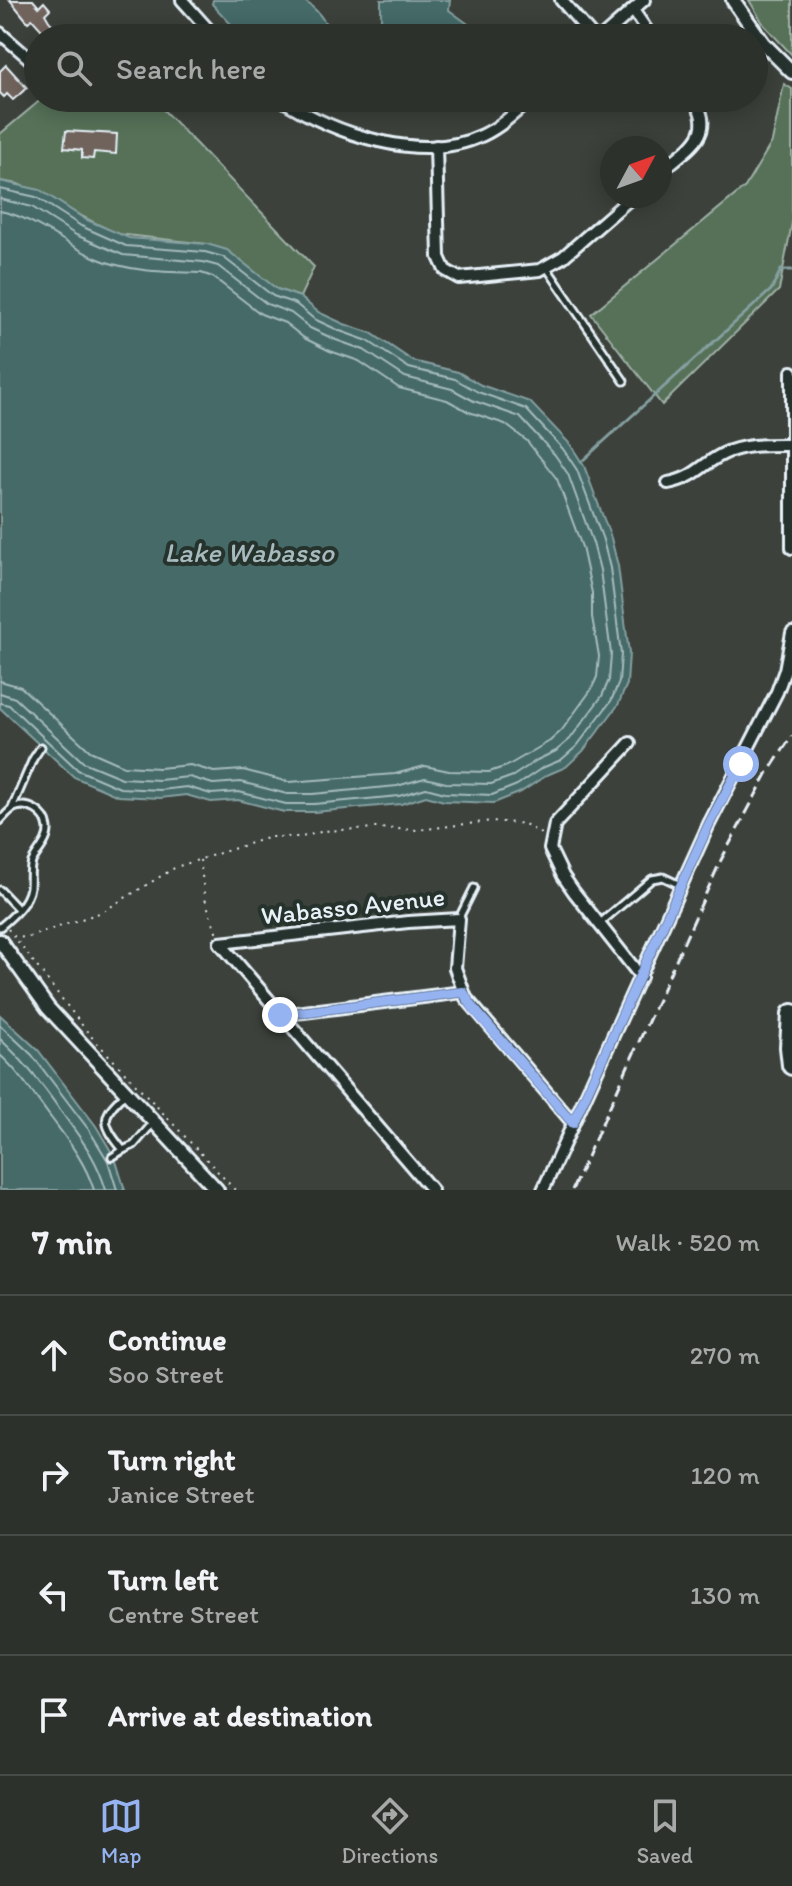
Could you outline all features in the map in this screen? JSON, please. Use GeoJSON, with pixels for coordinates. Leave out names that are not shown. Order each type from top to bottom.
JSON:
{"type":"FeatureCollection","features":[{"type":"Feature","properties":{"kind":"highway"},"geometry":{"type":"LineString","coordinates":[[792,1014],[792,1065]]}},
{"type":"Feature","properties":{"kind":"street"},"geometry":{"type":"LineString","coordinates":[[182,0],[203,24]]}},
{"type":"Feature","properties":{"kind":"street"},"geometry":{"type":"LineString","coordinates":[[561,0],[582,24]]}},
{"type":"Feature","properties":{"kind":"street"},"geometry":{"type":"LineString","coordinates":[[617,24],[644,0]]}},
{"type":"Feature","properties":{"kind":"street"},"geometry":{"type":"LineString","coordinates":[[733,0],[750,24]]}},
{"type":"Feature","properties":{"kind":"street"},"geometry":{"type":"LineString","coordinates":[[633,10],[642,24]]}},
{"type":"Feature","properties":{"kind":"street"},"geometry":{"type":"LineString","coordinates":[[0,33],[24,54]]}},
{"type":"Feature","properties":{"kind":"street"},"geometry":{"type":"LineString","coordinates":[[768,48],[792,72]]}},
{"type":"Feature","properties":{"kind":"street"},"geometry":{"type":"LineString","coordinates":[[303,112],[318,121],[366,138],[436,146],[482,136],[515,112]]}},
{"type":"Feature","properties":{"kind":"street"},"geometry":{"type":"LineString","coordinates":[[672,162],[703,131],[701,112]]}},
{"type":"Feature","properties":{"kind":"street"},"geometry":{"type":"LineString","coordinates":[[436,146],[439,254],[445,270],[459,278],[525,273],[547,267],[619,208]]}},
{"type":"Feature","properties":{"kind":"street"},"geometry":{"type":"LineString","coordinates":[[792,372],[792,548]]}},
{"type":"Feature","properties":{"kind":"street"},"geometry":{"type":"LineString","coordinates":[[668,483],[687,479],[708,463],[736,449],[791,445]]}},
{"type":"Feature","properties":{"kind":"street"},"geometry":{"type":"LineString","coordinates":[[543,1190],[709,824],[777,692],[792,633]]}},
{"type":"Feature","properties":{"kind":"street"},"geometry":{"type":"LineString","coordinates":[[630,743],[555,824],[550,849],[563,876],[641,977]]}},
{"type":"Feature","properties":{"kind":"street"},"geometry":{"type":"LineString","coordinates":[[459,919],[454,955],[463,992],[474,1009],[573,1123]]}},
{"type":"Feature","properties":{"kind":"street","name":"Wabasso Avenue"},"geometry":{"type":"LineString","coordinates":[[220,943],[459,919]]}},
{"type":"Feature","properties":{"kind":"street"},"geometry":{"type":"LineString","coordinates":[[6,938],[38,995],[217,1190]]}},
{"type":"Feature","properties":{"kind":"street"},"geometry":{"type":"LineString","coordinates":[[220,943],[432,1190]]}},
{"type":"Feature","properties":{"kind":"street"},"geometry":{"type":"LineString","coordinates":[[280,1015],[463,992]]}},
{"type":"Feature","properties":{"kind":"lane"},"geometry":{"type":"LineString","coordinates":[[547,267],[624,381]]}},
{"type":"Feature","properties":{"kind":"lane"},"geometry":{"type":"LineString","coordinates":[[2,819],[12,809],[41,747]]}},
{"type":"Feature","properties":{"kind":"lane"},"geometry":{"type":"LineString","coordinates":[[2,925],[30,891],[30,868],[48,831],[47,822],[36,809],[12,809]]}},
{"type":"Feature","properties":{"kind":"lane"},"geometry":{"type":"LineString","coordinates":[[599,924],[656,877],[681,886]]}},
{"type":"Feature","properties":{"kind":"lane","name":"Wabasso Avenue"},"geometry":{"type":"LineString","coordinates":[[459,919],[474,888]]}},
{"type":"Feature","properties":{"kind":"lane"},"geometry":{"type":"LineString","coordinates":[[0,890],[18,909]]}},
{"type":"Feature","properties":{"kind":"lane"},"geometry":{"type":"LineString","coordinates":[[123,1150],[109,1132],[105,1118],[110,1106],[126,1092]]}},
{"type":"Feature","properties":{"kind":"lane"},"geometry":{"type":"LineString","coordinates":[[112,1157],[134,1145],[154,1122]]}},
{"type":"Feature","properties":{"kind":"path"},"geometry":{"type":"LineString","coordinates":[[6,938],[26,938],[102,912],[176,867],[270,837],[302,837],[324,831],[417,830],[492,821],[525,824],[540,834],[551,836]]}},
{"type":"Feature","properties":{"kind":"path"},"geometry":{"type":"LineString","coordinates":[[200,860],[205,899],[220,943]]}},
{"type":"Feature","properties":{"kind":"path"},"geometry":{"type":"LineString","coordinates":[[2,925],[6,938],[89,1034],[235,1190]]}},
{"type":"Feature","properties":{"kind":"green space"},"geometry":{"type":"Polygon","coordinates":[[[749,0],[792,0],[792,55],[768,29],[768,24],[763,24],[749,0]]]}},
{"type":"Feature","properties":{"kind":"green space"},"geometry":{"type":"Polygon","coordinates":[[[784,84],[792,89],[792,223],[779,290],[662,405],[591,314],[745,187],[772,142],[784,84]]]}},
{"type":"Feature","properties":{"kind":"green space"},"geometry":{"type":"Polygon","coordinates":[[[26,112],[165,112],[314,267],[300,297],[277,289],[207,244],[117,234],[18,184],[0,181],[0,134],[26,112]]]}},
{"type":"Feature","properties":{"kind":"water"},"geometry":{"type":"Polygon","coordinates":[[[213,0],[303,0],[315,9],[326,24],[231,24],[212,4],[213,0]]]}},
{"type":"Feature","properties":{"kind":"water"},"geometry":{"type":"Polygon","coordinates":[[[381,0],[450,0],[449,10],[468,24],[381,24],[381,0]]]}},
{"type":"Feature","properties":{"kind":"water","name":"Lake Wabasso"},"geometry":{"type":"Polygon","coordinates":[[[0,181],[40,190],[85,219],[129,238],[207,244],[227,250],[277,289],[300,297],[318,312],[371,333],[413,361],[458,372],[481,385],[530,402],[570,444],[584,466],[618,566],[629,653],[627,684],[618,705],[583,751],[566,767],[494,803],[444,801],[426,796],[401,804],[284,812],[238,800],[211,802],[186,795],[160,798],[118,796],[74,777],[0,708],[0,181]]]}},
{"type":"Feature","properties":{"kind":"water"},"geometry":{"type":"Polygon","coordinates":[[[0,1015],[38,1050],[96,1126],[115,1158],[125,1190],[0,1190],[0,1015]]]}},
{"type":"Feature","properties":{"kind":"building"},"geometry":{"type":"Polygon","coordinates":[[[10,0],[33,0],[39,7],[44,2],[50,9],[45,14],[52,24],[36,24],[32,19],[28,22],[10,0]]]}},
{"type":"Feature","properties":{"kind":"building"},"geometry":{"type":"Polygon","coordinates":[[[6,65],[24,85],[24,91],[13,100],[7,94],[4,97],[0,93],[0,71],[6,65]]]}},
{"type":"Feature","properties":{"kind":"building"},"geometry":{"type":"Polygon","coordinates":[[[66,131],[117,134],[116,154],[94,152],[93,159],[82,158],[82,150],[64,148],[66,131]]]}},
{"type":"Feature","properties":{"kind":"waterway"},"geometry":{"type":"LineString","coordinates":[[581,462],[771,290],[781,270],[792,270]]}},
{"type":"Feature","properties":{"kind":"railway"},"geometry":{"type":"LineString","coordinates":[[572,1190],[721,860],[767,774],[792,736]]}},
{"type":"Feature","properties":{"kind":"route"},"geometry":{"type":"LineString","coordinates":[[280,1015],[463,992],[474,1009],[573,1123],[709,824],[741,764]]}}]}
